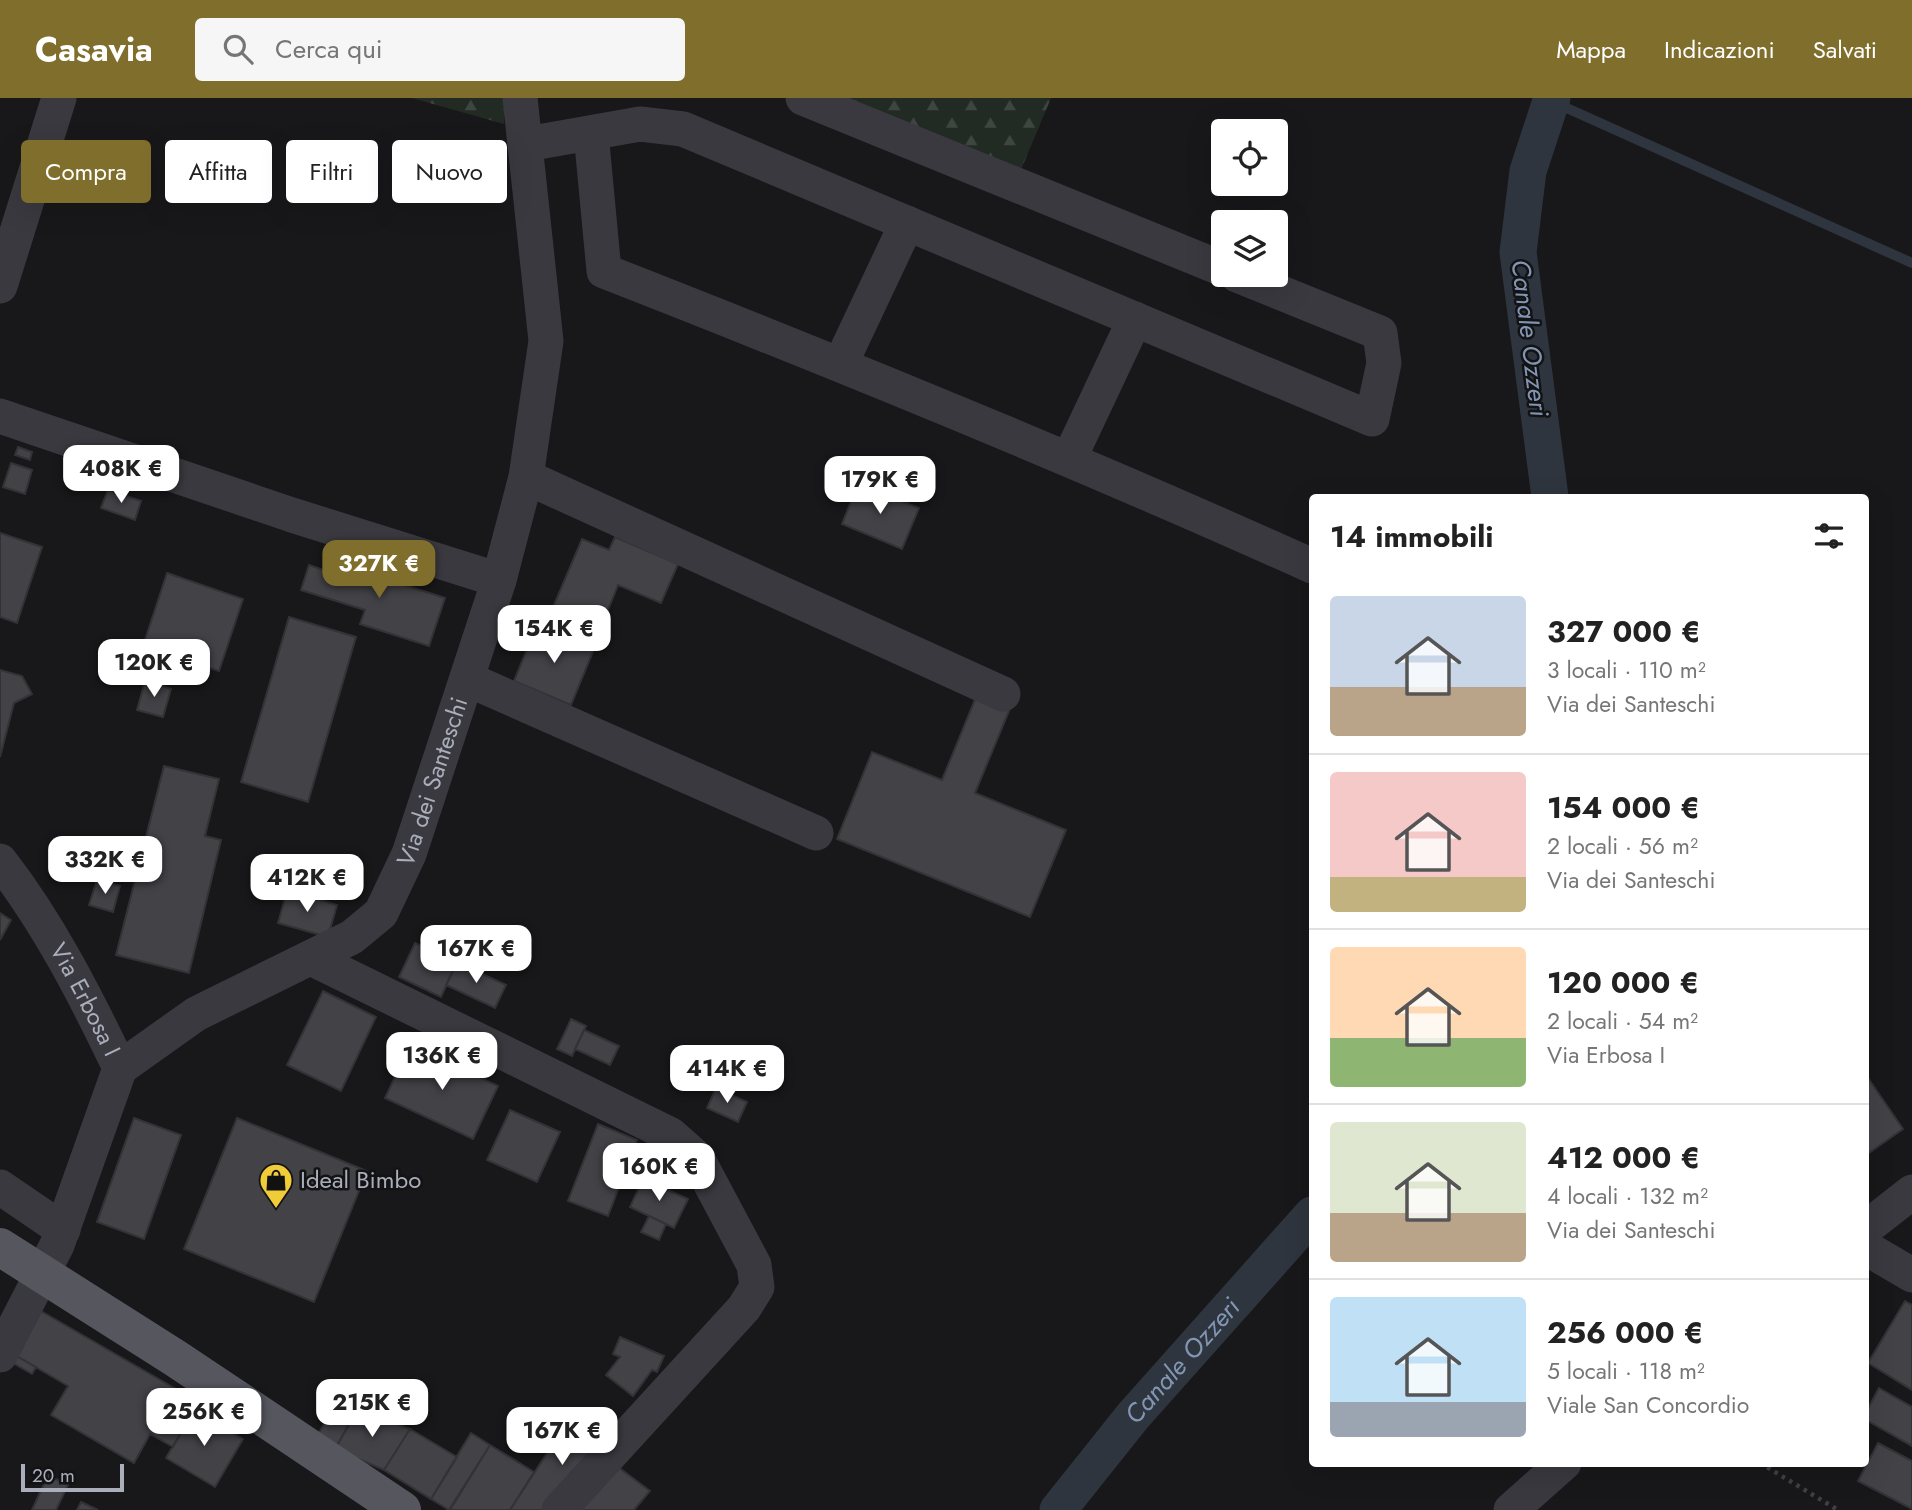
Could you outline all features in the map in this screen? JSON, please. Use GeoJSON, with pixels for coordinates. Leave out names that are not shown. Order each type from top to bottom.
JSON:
{"type":"FeatureCollection","features":[{"type":"Feature","properties":{"kind":"main road"},"geometry":{"type":"LineString","coordinates":[[0,1247],[402,1510]]}},
{"type":"Feature","properties":{"kind":"street"},"geometry":{"type":"LineString","coordinates":[[0,286],[59,98]]}},
{"type":"Feature","properties":{"kind":"street","name":"Via dei Santeschi"},"geometry":{"type":"LineString","coordinates":[[120,1069],[196,1014],[352,937],[381,914],[409,854],[499,580],[526,477],[546,341],[520,98]]}},
{"type":"Feature","properties":{"kind":"street"},"geometry":{"type":"LineString","coordinates":[[803,98],[1211,264]]}},
{"type":"Feature","properties":{"kind":"street"},"geometry":{"type":"LineString","coordinates":[[527,144],[640,124],[683,129],[1372,419],[1384,363],[1380,334],[1266,287]]}},
{"type":"Feature","properties":{"kind":"street"},"geometry":{"type":"LineString","coordinates":[[591,133],[604,271],[841,363],[1309,565]]}},
{"type":"Feature","properties":{"kind":"street"},"geometry":{"type":"LineString","coordinates":[[841,363],[907,223]]}},
{"type":"Feature","properties":{"kind":"street"},"geometry":{"type":"LineString","coordinates":[[1069,459],[1135,319]]}},
{"type":"Feature","properties":{"kind":"street"},"geometry":{"type":"LineString","coordinates":[[0,416],[292,515],[499,580]]}},
{"type":"Feature","properties":{"kind":"street"},"geometry":{"type":"LineString","coordinates":[[526,477],[1003,694]]}},
{"type":"Feature","properties":{"kind":"street"},"geometry":{"type":"LineString","coordinates":[[467,679],[816,833]]}},
{"type":"Feature","properties":{"kind":"street","name":"Via Erbosa I"},"geometry":{"type":"LineString","coordinates":[[0,861],[16,881],[85,995],[120,1069]]}},
{"type":"Feature","properties":{"kind":"street"},"geometry":{"type":"LineString","coordinates":[[312,958],[671,1136],[697,1158],[754,1265],[757,1287],[718,1340],[559,1510]]}},
{"type":"Feature","properties":{"kind":"street"},"geometry":{"type":"LineString","coordinates":[[0,1355],[63,1230],[120,1069]]}},
{"type":"Feature","properties":{"kind":"street"},"geometry":{"type":"LineString","coordinates":[[0,1187],[63,1230]]}},
{"type":"Feature","properties":{"kind":"street"},"geometry":{"type":"LineString","coordinates":[[1869,1226],[1912,1192]]}},
{"type":"Feature","properties":{"kind":"street"},"geometry":{"type":"LineString","coordinates":[[1869,1250],[1912,1275]]}},
{"type":"Feature","properties":{"kind":"street"},"geometry":{"type":"LineString","coordinates":[[1511,1510],[1559,1467]]}},
{"type":"Feature","properties":{"kind":"path"},"geometry":{"type":"LineString","coordinates":[[1767,1467],[1838,1510]]}},
{"type":"Feature","properties":{"kind":"green space"},"geometry":{"type":"Polygon","coordinates":[[[412,98],[504,98],[504,124],[412,98]]]}},
{"type":"Feature","properties":{"kind":"green space"},"geometry":{"type":"Polygon","coordinates":[[[839,98],[1051,98],[1020,172],[839,98]]]}},
{"type":"Feature","properties":{"kind":"building"},"geometry":{"type":"Polygon","coordinates":[[[18,447],[32,452],[30,460],[15,455],[18,447]]]}},
{"type":"Feature","properties":{"kind":"building"},"geometry":{"type":"Polygon","coordinates":[[[11,463],[32,470],[25,494],[3,487],[11,463]]]}},
{"type":"Feature","properties":{"kind":"building"},"geometry":{"type":"Polygon","coordinates":[[[858,484],[919,508],[902,549],[842,524],[858,484]]]}},
{"type":"Feature","properties":{"kind":"building"},"geometry":{"type":"Polygon","coordinates":[[[108,490],[141,501],[135,520],[101,508],[108,490]]]}},
{"type":"Feature","properties":{"kind":"building"},"geometry":{"type":"Polygon","coordinates":[[[0,533],[42,547],[17,623],[0,617],[0,533]]]}},
{"type":"Feature","properties":{"kind":"building"},"geometry":{"type":"Polygon","coordinates":[[[615,537],[678,564],[661,603],[618,585],[602,625],[554,605],[582,539],[609,550],[615,537]]]}},
{"type":"Feature","properties":{"kind":"building"},"geometry":{"type":"Polygon","coordinates":[[[345,556],[379,567],[376,576],[445,598],[429,646],[360,624],[365,610],[301,590],[309,565],[339,575],[345,556]]]}},
{"type":"Feature","properties":{"kind":"building"},"geometry":{"type":"Polygon","coordinates":[[[167,573],[243,599],[219,671],[143,646],[167,573]]]}},
{"type":"Feature","properties":{"kind":"building"},"geometry":{"type":"Polygon","coordinates":[[[289,617],[356,637],[308,802],[241,782],[289,617]]]}},
{"type":"Feature","properties":{"kind":"building"},"geometry":{"type":"Polygon","coordinates":[[[537,625],[594,649],[571,705],[514,681],[537,625]]]}},
{"type":"Feature","properties":{"kind":"building"},"geometry":{"type":"Polygon","coordinates":[[[0,670],[22,676],[32,694],[14,703],[0,757],[0,670]]]}},
{"type":"Feature","properties":{"kind":"building"},"geometry":{"type":"Polygon","coordinates":[[[145,681],[171,689],[163,717],[137,710],[145,681]]]}},
{"type":"Feature","properties":{"kind":"building"},"geometry":{"type":"Polygon","coordinates":[[[976,697],[1009,711],[975,793],[1066,830],[1030,917],[837,839],[872,752],[942,780],[976,697]]]}},
{"type":"Feature","properties":{"kind":"building"},"geometry":{"type":"Polygon","coordinates":[[[164,766],[219,779],[205,836],[221,840],[189,973],[116,955],[164,766]]]}},
{"type":"Feature","properties":{"kind":"building"},"geometry":{"type":"Polygon","coordinates":[[[97,880],[120,886],[113,912],[89,905],[97,880]]]}},
{"type":"Feature","properties":{"kind":"building"},"geometry":{"type":"Polygon","coordinates":[[[287,891],[337,905],[328,937],[278,923],[287,891]]]}},
{"type":"Feature","properties":{"kind":"building"},"geometry":{"type":"Polygon","coordinates":[[[0,913],[11,920],[0,940],[0,913]]]}},
{"type":"Feature","properties":{"kind":"building"},"geometry":{"type":"Polygon","coordinates":[[[415,943],[457,962],[441,997],[399,977],[415,943]]]}},
{"type":"Feature","properties":{"kind":"building"},"geometry":{"type":"Polygon","coordinates":[[[457,962],[506,985],[495,1008],[446,985],[457,962]]]}},
{"type":"Feature","properties":{"kind":"building"},"geometry":{"type":"Polygon","coordinates":[[[323,991],[376,1017],[341,1091],[287,1065],[323,991]]]}},
{"type":"Feature","properties":{"kind":"building"},"geometry":{"type":"Polygon","coordinates":[[[571,1019],[586,1026],[572,1056],[557,1049],[571,1019]]]}},
{"type":"Feature","properties":{"kind":"building"},"geometry":{"type":"Polygon","coordinates":[[[584,1030],[619,1046],[610,1065],[575,1049],[584,1030]]]}},
{"type":"Feature","properties":{"kind":"building"},"geometry":{"type":"Polygon","coordinates":[[[410,1045],[498,1086],[473,1139],[385,1098],[410,1045]]]}},
{"type":"Feature","properties":{"kind":"building"},"geometry":{"type":"Polygon","coordinates":[[[1869,1079],[1903,1129],[1869,1153],[1869,1079]]]}},
{"type":"Feature","properties":{"kind":"building"},"geometry":{"type":"Polygon","coordinates":[[[716,1088],[747,1102],[738,1122],[707,1108],[716,1088]]]}},
{"type":"Feature","properties":{"kind":"building"},"geometry":{"type":"Polygon","coordinates":[[[510,1110],[560,1132],[537,1182],[487,1160],[510,1110]]]}},
{"type":"Feature","properties":{"kind":"building"},"geometry":{"type":"Polygon","coordinates":[[[134,1118],[181,1135],[144,1239],[97,1222],[134,1118]]]}},
{"type":"Feature","properties":{"kind":"building","name":"Ideal Bimbo"},"geometry":{"type":"Polygon","coordinates":[[[237,1118],[367,1171],[314,1302],[184,1249],[237,1118]]]}},
{"type":"Feature","properties":{"kind":"building"},"geometry":{"type":"Polygon","coordinates":[[[598,1124],[637,1140],[608,1216],[568,1201],[598,1124]]]}},
{"type":"Feature","properties":{"kind":"building"},"geometry":{"type":"Polygon","coordinates":[[[643,1179],[688,1199],[674,1228],[630,1207],[643,1179]]]}},
{"type":"Feature","properties":{"kind":"building"},"geometry":{"type":"Polygon","coordinates":[[[649,1216],[666,1224],[659,1240],[641,1232],[649,1216]]]}},
{"type":"Feature","properties":{"kind":"building"},"geometry":{"type":"Polygon","coordinates":[[[1905,1301],[1912,1305],[1912,1390],[1869,1361],[1905,1301]]]}},
{"type":"Feature","properties":{"kind":"building"},"geometry":{"type":"Polygon","coordinates":[[[34,1307],[176,1389],[171,1397],[194,1410],[173,1447],[150,1434],[134,1463],[51,1415],[68,1386],[8,1351],[34,1307]]]}},
{"type":"Feature","properties":{"kind":"building"},"geometry":{"type":"Polygon","coordinates":[[[620,1337],[664,1356],[657,1372],[652,1370],[633,1396],[606,1375],[620,1357],[613,1354],[620,1337]]]}},
{"type":"Feature","properties":{"kind":"building"},"geometry":{"type":"Polygon","coordinates":[[[8,1351],[36,1367],[32,1374],[4,1358],[8,1351]]]}},
{"type":"Feature","properties":{"kind":"building"},"geometry":{"type":"Polygon","coordinates":[[[1879,1388],[1912,1407],[1912,1446],[1869,1422],[1869,1406],[1879,1388]]]}},
{"type":"Feature","properties":{"kind":"building"},"geometry":{"type":"Polygon","coordinates":[[[358,1409],[410,1429],[384,1470],[335,1449],[358,1409]]]}},
{"type":"Feature","properties":{"kind":"building"},"geometry":{"type":"Polygon","coordinates":[[[194,1410],[243,1439],[215,1487],[166,1458],[194,1410]]]}},
{"type":"Feature","properties":{"kind":"building"},"geometry":{"type":"Polygon","coordinates":[[[330,1413],[349,1424],[335,1449],[316,1438],[330,1413]]]}},
{"type":"Feature","properties":{"kind":"building"},"geometry":{"type":"Polygon","coordinates":[[[553,1425],[591,1431],[616,1444],[553,1510],[510,1510],[551,1447],[543,1441],[553,1425]]]}},
{"type":"Feature","properties":{"kind":"building"},"geometry":{"type":"Polygon","coordinates":[[[410,1429],[457,1457],[431,1499],[384,1470],[410,1429]]]}},
{"type":"Feature","properties":{"kind":"building"},"geometry":{"type":"Polygon","coordinates":[[[471,1433],[490,1445],[449,1510],[431,1499],[471,1433]]]}},
{"type":"Feature","properties":{"kind":"building"},"geometry":{"type":"Polygon","coordinates":[[[1878,1443],[1912,1461],[1912,1509],[1858,1481],[1865,1467],[1869,1467],[1869,1460],[1878,1443]]]}},
{"type":"Feature","properties":{"kind":"building"},"geometry":{"type":"Polygon","coordinates":[[[490,1445],[534,1472],[510,1510],[450,1510],[490,1445]]]}},
{"type":"Feature","properties":{"kind":"building"},"geometry":{"type":"Polygon","coordinates":[[[618,1467],[650,1491],[634,1510],[569,1510],[618,1467]]]}},
{"type":"Feature","properties":{"kind":"building"},"geometry":{"type":"Polygon","coordinates":[[[48,1475],[68,1485],[56,1510],[32,1510],[48,1475]]]}},
{"type":"Feature","properties":{"kind":"building"},"geometry":{"type":"Polygon","coordinates":[[[81,1502],[98,1510],[77,1510],[81,1502]]]}},
{"type":"Feature","properties":{"kind":"waterway","name":"Canale Ozzeri"},"geometry":{"type":"LineString","coordinates":[[1550,494],[1518,252],[1528,171],[1552,98]]}},
{"type":"Feature","properties":{"kind":"waterway"},"geometry":{"type":"LineString","coordinates":[[1551,101],[1912,263]]}},
{"type":"Feature","properties":{"kind":"waterway","name":"Canale Ozzeri"},"geometry":{"type":"LineString","coordinates":[[1058,1510],[1133,1416],[1309,1218]]}},
{"type":"Feature","properties":{"kind":"place","name":"Ideal Bimbo"},"geometry":{"type":"Point","coordinates":[276,1210]}}]}
